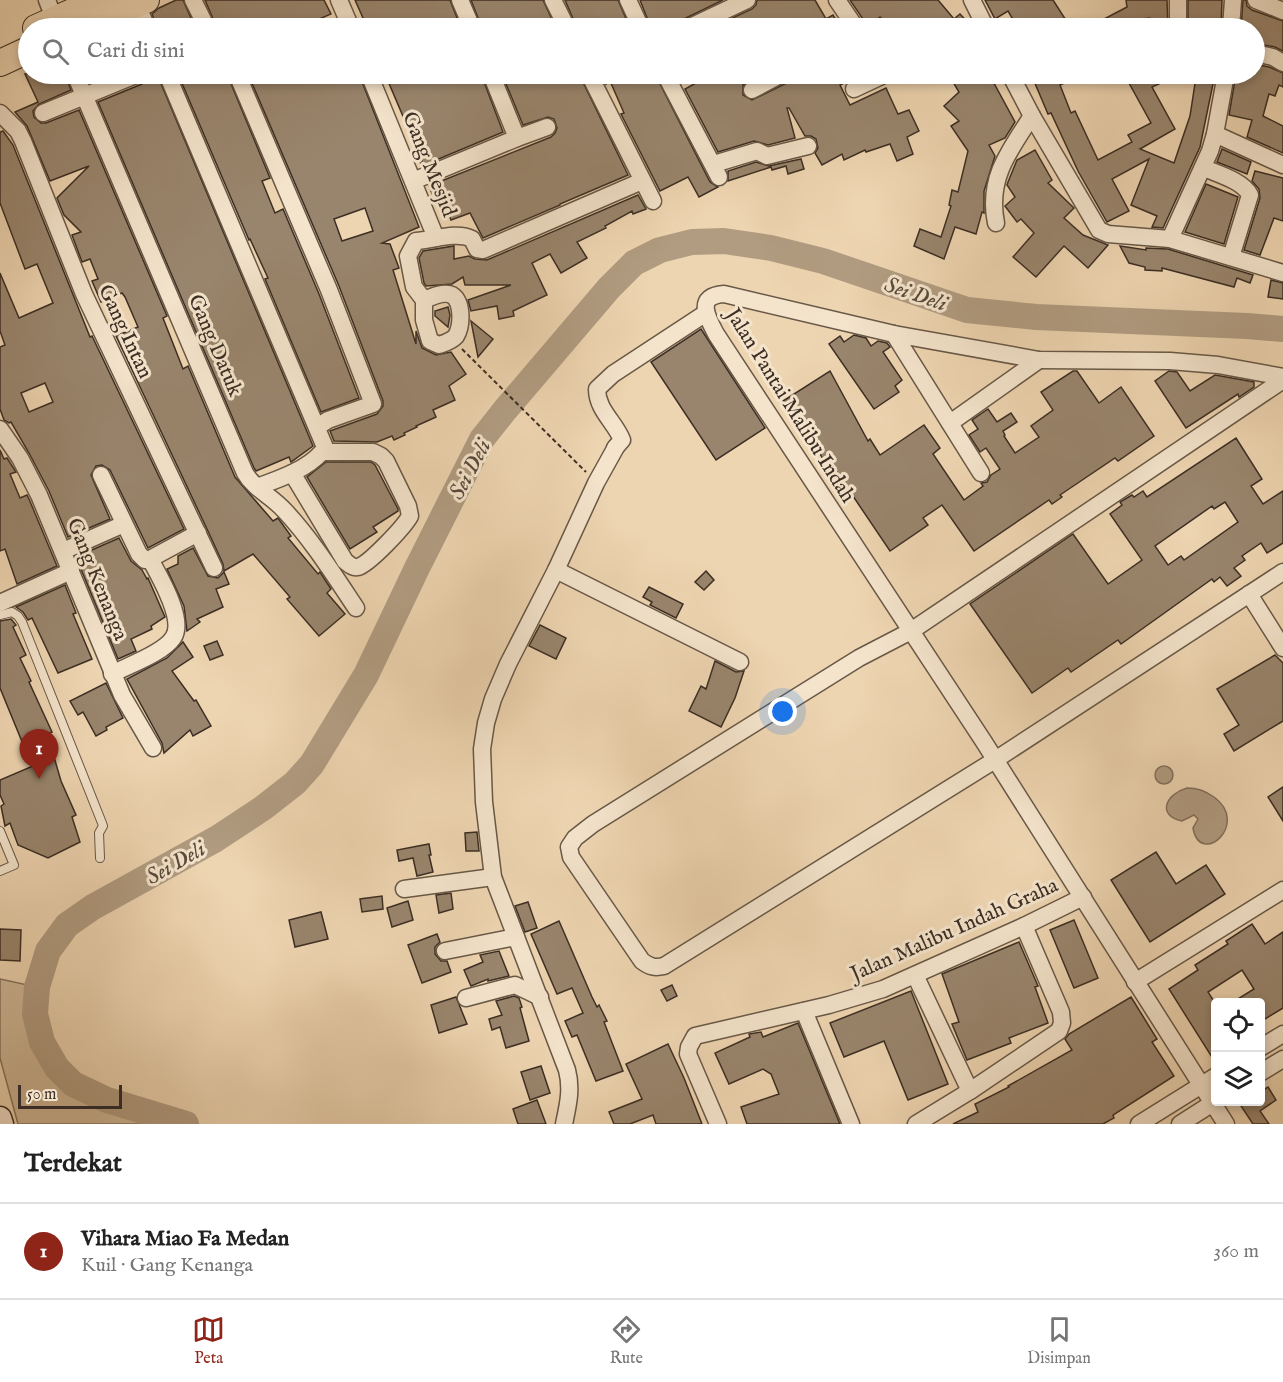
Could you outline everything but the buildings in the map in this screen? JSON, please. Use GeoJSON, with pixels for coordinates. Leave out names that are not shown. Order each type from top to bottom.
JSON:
{"type":"FeatureCollection","features":[{"type":"Feature","properties":{"kind":"main road"},"geometry":{"type":"LineString","coordinates":[[46,16],[99,0]]}},
{"type":"Feature","properties":{"kind":"main road"},"geometry":{"type":"LineString","coordinates":[[103,18],[141,2]]}},
{"type":"Feature","properties":{"kind":"main road"},"geometry":{"type":"LineString","coordinates":[[0,44],[18,36]]}},
{"type":"Feature","properties":{"kind":"main road"},"geometry":{"type":"LineString","coordinates":[[0,63],[18,55]]}},
{"type":"Feature","properties":{"kind":"main road"},"geometry":{"type":"LineString","coordinates":[[0,1118],[2,1124]]}},
{"type":"Feature","properties":{"kind":"street"},"geometry":{"type":"LineString","coordinates":[[193,0],[202,18]]}},
{"type":"Feature","properties":{"kind":"street"},"geometry":{"type":"LineString","coordinates":[[339,0],[347,18]]}},
{"type":"Feature","properties":{"kind":"street"},"geometry":{"type":"LineString","coordinates":[[460,0],[468,18]]}},
{"type":"Feature","properties":{"kind":"street"},"geometry":{"type":"LineString","coordinates":[[553,0],[562,18]]}},
{"type":"Feature","properties":{"kind":"street"},"geometry":{"type":"LineString","coordinates":[[628,0],[636,18]]}},
{"type":"Feature","properties":{"kind":"street"},"geometry":{"type":"LineString","coordinates":[[709,18],[747,0]]}},
{"type":"Feature","properties":{"kind":"street"},"geometry":{"type":"LineString","coordinates":[[837,0],[849,18]]}},
{"type":"Feature","properties":{"kind":"street"},"geometry":{"type":"LineString","coordinates":[[972,0],[982,18]]}},
{"type":"Feature","properties":{"kind":"street"},"geometry":{"type":"LineString","coordinates":[[1178,0],[1178,18]]}},
{"type":"Feature","properties":{"kind":"street"},"geometry":{"type":"LineString","coordinates":[[1232,18],[1233,0]]}},
{"type":"Feature","properties":{"kind":"street"},"geometry":{"type":"LineString","coordinates":[[1256,0],[1283,11]]}},
{"type":"Feature","properties":{"kind":"street"},"geometry":{"type":"LineString","coordinates":[[141,2],[145,18]]}},
{"type":"Feature","properties":{"kind":"street"},"geometry":{"type":"LineString","coordinates":[[1265,55],[1283,63]]}},
{"type":"Feature","properties":{"kind":"street","name":"Gang Datuk"},"geometry":{"type":"LineString","coordinates":[[79,84],[245,473],[257,487],[285,511],[356,608]]}},
{"type":"Feature","properties":{"kind":"street"},"geometry":{"type":"LineString","coordinates":[[43,113],[113,84]]}},
{"type":"Feature","properties":{"kind":"street"},"geometry":{"type":"LineString","coordinates":[[171,84],[327,452]]}},
{"type":"Feature","properties":{"kind":"street"},"geometry":{"type":"LineString","coordinates":[[241,84],[329,290],[373,404],[327,420],[317,426]]}},
{"type":"Feature","properties":{"kind":"street","name":"Gang Mesjid"},"geometry":{"type":"LineString","coordinates":[[373,84],[436,238]]}},
{"type":"Feature","properties":{"kind":"street"},"geometry":{"type":"LineString","coordinates":[[495,84],[517,138]]}},
{"type":"Feature","properties":{"kind":"street"},"geometry":{"type":"LineString","coordinates":[[594,84],[653,201]]}},
{"type":"Feature","properties":{"kind":"street"},"geometry":{"type":"LineString","coordinates":[[670,84],[716,170],[757,151],[767,156],[808,146]]}},
{"type":"Feature","properties":{"kind":"street"},"geometry":{"type":"LineString","coordinates":[[752,90],[763,84]]}},
{"type":"Feature","properties":{"kind":"street"},"geometry":{"type":"LineString","coordinates":[[854,89],[865,84]]}},
{"type":"Feature","properties":{"kind":"street"},"geometry":{"type":"LineString","coordinates":[[1015,84],[1099,230],[1108,234],[1170,239],[1283,273]]}},
{"type":"Feature","properties":{"kind":"street"},"geometry":{"type":"LineString","coordinates":[[1170,239],[1204,168],[1215,134],[1224,84]]}},
{"type":"Feature","properties":{"kind":"street","name":"Gang Intan"},"geometry":{"type":"LineString","coordinates":[[0,113],[18,131],[23,141],[84,294],[214,568]]}},
{"type":"Feature","properties":{"kind":"street"},"geometry":{"type":"LineString","coordinates":[[996,223],[993,201],[998,176],[1005,159],[1032,116]]}},
{"type":"Feature","properties":{"kind":"street"},"geometry":{"type":"LineString","coordinates":[[413,181],[547,127]]}},
{"type":"Feature","properties":{"kind":"street"},"geometry":{"type":"LineString","coordinates":[[1215,134],[1283,165]]}},
{"type":"Feature","properties":{"kind":"street"},"geometry":{"type":"LineString","coordinates":[[1204,168],[1239,185],[1250,195],[1230,257]]}},
{"type":"Feature","properties":{"kind":"street"},"geometry":{"type":"LineString","coordinates":[[424,300],[446,294],[456,299],[460,318],[456,335],[452,340],[439,345],[430,341],[424,320],[424,300],[412,284],[408,256],[416,241],[469,237],[477,249],[483,250],[642,181]]}},
{"type":"Feature","properties":{"kind":"street","name":"Jalan Pantai Malibu Indah"},"geometry":{"type":"LineString","coordinates":[[1211,1098],[995,760],[722,344],[706,313],[707,300],[724,294],[894,334],[1039,360],[1170,361],[1218,365],[1283,379]]}},
{"type":"Feature","properties":{"kind":"street"},"geometry":{"type":"LineString","coordinates":[[564,1124],[571,1083],[493,877],[484,802],[482,750],[486,723],[493,699],[508,664],[556,570],[596,483],[615,448],[622,440],[597,400],[597,389],[613,374],[706,313]]}},
{"type":"Feature","properties":{"kind":"street"},"geometry":{"type":"LineString","coordinates":[[894,334],[981,473]]}},
{"type":"Feature","properties":{"kind":"street"},"geometry":{"type":"LineString","coordinates":[[950,423],[1039,360]]}},
{"type":"Feature","properties":{"kind":"street"},"geometry":{"type":"LineString","coordinates":[[1283,379],[910,631],[859,658],[593,824],[575,838],[569,847],[571,857],[642,961],[656,968],[674,960],[995,760],[1283,572]]}},
{"type":"Feature","properties":{"kind":"street","name":"Gang Kenanga"},"geometry":{"type":"LineString","coordinates":[[0,429],[20,458],[63,551],[112,674],[134,718],[153,748]]}},
{"type":"Feature","properties":{"kind":"street"},"geometry":{"type":"LineString","coordinates":[[257,487],[292,473],[322,452],[377,453],[386,461],[408,506],[410,516],[367,562],[357,567],[345,561],[292,473]]}},
{"type":"Feature","properties":{"kind":"street"},"geometry":{"type":"LineString","coordinates":[[101,476],[142,558],[150,559],[198,533]]}},
{"type":"Feature","properties":{"kind":"street"},"geometry":{"type":"LineString","coordinates":[[63,551],[124,524]]}},
{"type":"Feature","properties":{"kind":"street"},"geometry":{"type":"LineString","coordinates":[[112,674],[158,651],[173,640],[176,634],[173,608],[150,559]]}},
{"type":"Feature","properties":{"kind":"street"},"geometry":{"type":"LineString","coordinates":[[556,570],[740,662]]}},
{"type":"Feature","properties":{"kind":"street"},"geometry":{"type":"LineString","coordinates":[[0,603],[71,571]]}},
{"type":"Feature","properties":{"kind":"street"},"geometry":{"type":"LineString","coordinates":[[1249,594],[1283,648]]}},
{"type":"Feature","properties":{"kind":"street"},"geometry":{"type":"LineString","coordinates":[[405,889],[493,877]]}},
{"type":"Feature","properties":{"kind":"street"},"geometry":{"type":"LineString","coordinates":[[1135,981],[1283,891]]}},
{"type":"Feature","properties":{"kind":"street","name":"Jalan Malibu Indah Graha"},"geometry":{"type":"LineString","coordinates":[[718,1124],[688,1053],[692,1040],[700,1034],[856,998],[915,975],[1083,897]]}},
{"type":"Feature","properties":{"kind":"street"},"geometry":{"type":"LineString","coordinates":[[916,1124],[1056,1034],[1061,1027],[1061,1012],[1024,926]]}},
{"type":"Feature","properties":{"kind":"street"},"geometry":{"type":"LineString","coordinates":[[445,951],[516,936]]}},
{"type":"Feature","properties":{"kind":"street"},"geometry":{"type":"LineString","coordinates":[[915,975],[970,1091]]}},
{"type":"Feature","properties":{"kind":"street"},"geometry":{"type":"LineString","coordinates":[[466,998],[515,985],[540,997]]}},
{"type":"Feature","properties":{"kind":"street"},"geometry":{"type":"LineString","coordinates":[[804,1011],[851,1124]]}},
{"type":"Feature","properties":{"kind":"street"},"geometry":{"type":"LineString","coordinates":[[1265,1045],[1283,1034]]}},
{"type":"Feature","properties":{"kind":"street"},"geometry":{"type":"LineString","coordinates":[[1265,1070],[1283,1059]]}},
{"type":"Feature","properties":{"kind":"street"},"geometry":{"type":"LineString","coordinates":[[1139,1124],[1211,1079]]}},
{"type":"Feature","properties":{"kind":"street"},"geometry":{"type":"LineString","coordinates":[[1180,1124],[1211,1104]]}},
{"type":"Feature","properties":{"kind":"street","name":"Jalan Pantai Malibu Indah"},"geometry":{"type":"LineString","coordinates":[[1216,1106],[1226,1124]]}},
{"type":"Feature","properties":{"kind":"lane"},"geometry":{"type":"LineString","coordinates":[[0,615],[12,612],[22,622],[103,826],[99,833],[100,858]]}},
{"type":"Feature","properties":{"kind":"lane"},"geometry":{"type":"LineString","coordinates":[[0,831],[14,865],[0,871]]}},
{"type":"Feature","properties":{"kind":"path"},"geometry":{"type":"LineString","coordinates":[[452,340],[596,483]]}},
{"type":"Feature","properties":{"kind":"shaded area"},"geometry":{"type":"Polygon","coordinates":[[[1164,766],[1170,769],[1173,775],[1170,781],[1164,784],[1158,781],[1155,775],[1158,769],[1164,766]]]}},
{"type":"Feature","properties":{"kind":"shaded area"},"geometry":{"type":"Polygon","coordinates":[[[1187,788],[1208,793],[1224,808],[1227,819],[1225,829],[1220,838],[1212,843],[1204,844],[1197,839],[1193,828],[1198,819],[1194,815],[1182,821],[1174,818],[1167,810],[1169,799],[1187,788]]]}},
{"type":"Feature","properties":{"kind":"shaded area"},"geometry":{"type":"Polygon","coordinates":[[[0,979],[37,987],[35,1014],[42,1042],[73,1084],[186,1124],[18,1124],[0,1058],[0,979]]]}},
{"type":"Feature","properties":{"kind":"waterway","name":"Sei Deli"},"geometry":{"type":"LineString","coordinates":[[186,1124],[107,1100],[73,1084],[57,1068],[42,1042],[35,1014],[37,987],[48,951],[67,925],[93,907],[216,839],[263,808],[295,783],[312,764],[366,675],[482,439],[609,288],[634,263],[660,250],[692,242],[724,241],[771,248],[823,261],[967,310],[1036,317],[1283,329]]}},
{"type":"Feature","properties":{"kind":"place","name":"Vihara Miao Fa Medan"},"geometry":{"type":"Point","coordinates":[39,779]}}]}
